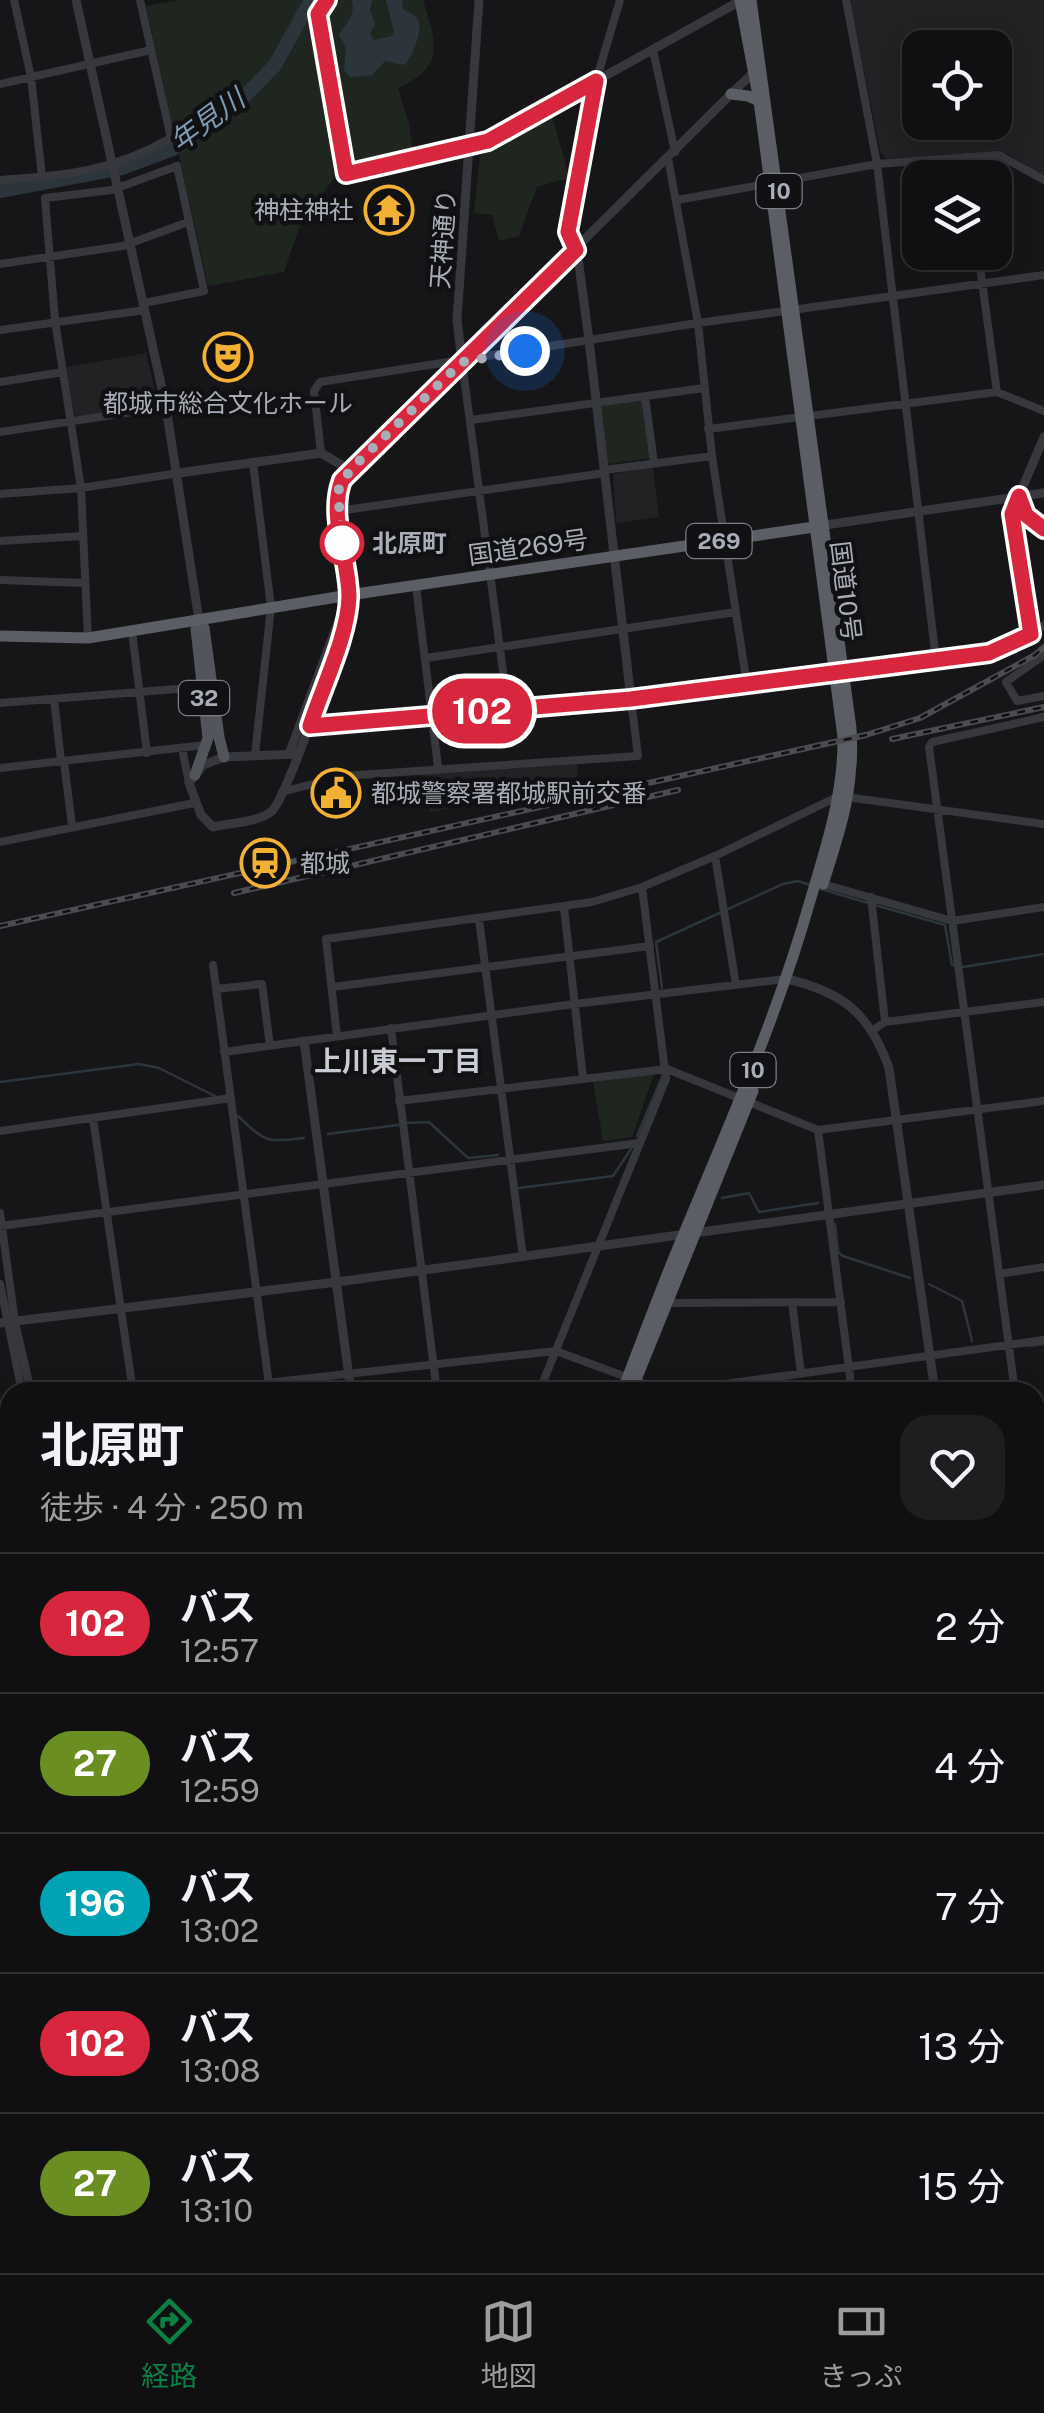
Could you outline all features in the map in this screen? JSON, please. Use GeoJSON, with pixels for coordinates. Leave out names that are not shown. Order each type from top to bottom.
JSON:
{"type":"FeatureCollection","features":[{"type":"Feature","properties":{"kind":"highway","name":"国道10号"},"geometry":{"type":"LineString","coordinates":[[632,1382],[696,1231],[790,980],[844,797],[839,673],[806,416],[774,183],[740,0]]}},
{"type":"Feature","properties":{"kind":"highway","name":"国道10号"},"geometry":{"type":"LineString","coordinates":[[751,0],[758,102],[774,183]]}},
{"type":"Feature","properties":{"kind":"highway"},"geometry":{"type":"LineString","coordinates":[[731,94],[758,102]]}},
{"type":"Feature","properties":{"kind":"highway","name":"国道269号"},"geometry":{"type":"LineString","coordinates":[[0,636],[88,638],[820,526]]}},
{"type":"Feature","properties":{"kind":"highway","name":"国道10号"},"geometry":{"type":"LineString","coordinates":[[632,1382],[682,1236],[746,1100]]}},
{"type":"Feature","properties":{"kind":"main road","name":"32"},"geometry":{"type":"LineString","coordinates":[[192,779],[208,738],[196,629],[200,620]]}},
{"type":"Feature","properties":{"kind":"main road","name":"32"},"geometry":{"type":"LineString","coordinates":[[200,620],[224,757]]}},
{"type":"Feature","properties":{"kind":"street"},"geometry":{"type":"LineString","coordinates":[[14,0],[32,77],[42,177]]}},
{"type":"Feature","properties":{"kind":"street"},"geometry":{"type":"LineString","coordinates":[[76,0],[166,407],[200,620]]}},
{"type":"Feature","properties":{"kind":"street"},"geometry":{"type":"LineString","coordinates":[[0,180],[113,166],[171,138],[140,0]]}},
{"type":"Feature","properties":{"kind":"street"},"geometry":{"type":"LineString","coordinates":[[315,0],[346,174],[488,141],[740,0]]}},
{"type":"Feature","properties":{"kind":"street"},"geometry":{"type":"LineString","coordinates":[[318,14],[327,0]]}},
{"type":"Feature","properties":{"kind":"street","name":"天神通り"},"geometry":{"type":"LineString","coordinates":[[462,362],[458,320],[479,0]]}},
{"type":"Feature","properties":{"kind":"street"},"geometry":{"type":"LineString","coordinates":[[282,792],[343,776],[638,756],[589,340],[576,250],[568,232],[596,81],[620,0]]}},
{"type":"Feature","properties":{"kind":"street"},"geometry":{"type":"LineString","coordinates":[[846,0],[877,164],[936,660]]}},
{"type":"Feature","properties":{"kind":"street"},"geometry":{"type":"LineString","coordinates":[[0,84],[151,50]]}},
{"type":"Feature","properties":{"kind":"street"},"geometry":{"type":"LineString","coordinates":[[653,50],[663,82],[677,200],[698,323],[708,429],[747,685]]}},
{"type":"Feature","properties":{"kind":"street"},"geometry":{"type":"LineString","coordinates":[[293,754],[310,726],[346,618],[349,596],[338,491],[350,470],[756,73]]}},
{"type":"Feature","properties":{"kind":"street"},"geometry":{"type":"LineString","coordinates":[[677,200],[877,164],[999,155],[1044,180]]}},
{"type":"Feature","properties":{"kind":"street"},"geometry":{"type":"LineString","coordinates":[[0,330],[55,321],[145,306],[204,291],[176,166],[112,190],[45,198],[55,321],[80,488],[88,638]]}},
{"type":"Feature","properties":{"kind":"street"},"geometry":{"type":"LineString","coordinates":[[0,264],[130,244],[188,222]]}},
{"type":"Feature","properties":{"kind":"street"},"geometry":{"type":"LineString","coordinates":[[980,270],[996,392]]}},
{"type":"Feature","properties":{"kind":"street"},"geometry":{"type":"LineString","coordinates":[[321,453],[314,392],[320,382],[698,323],[1044,275]]}},
{"type":"Feature","properties":{"kind":"street"},"geometry":{"type":"LineString","coordinates":[[462,362],[508,709]]}},
{"type":"Feature","properties":{"kind":"street"},"geometry":{"type":"LineString","coordinates":[[0,382],[63,372]]}},
{"type":"Feature","properties":{"kind":"street"},"geometry":{"type":"LineString","coordinates":[[471,420],[704,388]]}},
{"type":"Feature","properties":{"kind":"street"},"geometry":{"type":"LineString","coordinates":[[708,429],[996,392],[1044,411]]}},
{"type":"Feature","properties":{"kind":"street"},"geometry":{"type":"LineString","coordinates":[[645,396],[654,463]]}},
{"type":"Feature","properties":{"kind":"street"},"geometry":{"type":"LineString","coordinates":[[0,432],[166,407]]}},
{"type":"Feature","properties":{"kind":"street"},"geometry":{"type":"LineString","coordinates":[[1031,634],[1012,514],[1044,437]]}},
{"type":"Feature","properties":{"kind":"street"},"geometry":{"type":"LineString","coordinates":[[0,494],[80,488],[321,453],[350,470]]}},
{"type":"Feature","properties":{"kind":"street"},"geometry":{"type":"LineString","coordinates":[[338,511],[712,456]]}},
{"type":"Feature","properties":{"kind":"street"},"geometry":{"type":"LineString","coordinates":[[253,462],[272,607],[255,756]]}},
{"type":"Feature","properties":{"kind":"street"},"geometry":{"type":"LineString","coordinates":[[820,526],[1044,493]]}},
{"type":"Feature","properties":{"kind":"street"},"geometry":{"type":"LineString","coordinates":[[1019,496],[1026,515],[1044,529]]}},
{"type":"Feature","properties":{"kind":"street"},"geometry":{"type":"LineString","coordinates":[[0,541],[83,536]]}},
{"type":"Feature","properties":{"kind":"street"},"geometry":{"type":"LineString","coordinates":[[0,580],[85,583]]}},
{"type":"Feature","properties":{"kind":"street"},"geometry":{"type":"LineString","coordinates":[[416,586],[438,767]]}},
{"type":"Feature","properties":{"kind":"street"},"geometry":{"type":"LineString","coordinates":[[182,748],[192,779],[194,803],[200,816],[214,827],[273,810],[349,596]]}},
{"type":"Feature","properties":{"kind":"street"},"geometry":{"type":"LineString","coordinates":[[426,658],[736,612]]}},
{"type":"Feature","properties":{"kind":"street"},"geometry":{"type":"LineString","coordinates":[[310,726],[631,699],[989,653],[1044,625]]}},
{"type":"Feature","properties":{"kind":"street"},"geometry":{"type":"LineString","coordinates":[[132,631],[147,753]]}},
{"type":"Feature","properties":{"kind":"street"},"geometry":{"type":"LineString","coordinates":[[1044,655],[1006,682],[1017,701],[1044,696]]}},
{"type":"Feature","properties":{"kind":"street"},"geometry":{"type":"LineString","coordinates":[[0,703],[202,687]]}},
{"type":"Feature","properties":{"kind":"street"},"geometry":{"type":"LineString","coordinates":[[54,699],[72,826]]}},
{"type":"Feature","properties":{"kind":"street"},"geometry":{"type":"LineString","coordinates":[[1014,1382],[929,748],[932,742],[1044,717]]}},
{"type":"Feature","properties":{"kind":"street"},"geometry":{"type":"LineString","coordinates":[[0,768],[205,745]]}},
{"type":"Feature","properties":{"kind":"street"},"geometry":{"type":"LineString","coordinates":[[192,779],[203,765],[224,757],[293,754]]}},
{"type":"Feature","properties":{"kind":"street"},"geometry":{"type":"LineString","coordinates":[[337,1036],[326,939],[564,907],[642,887],[844,797],[1044,824]]}},
{"type":"Feature","properties":{"kind":"street"},"geometry":{"type":"LineString","coordinates":[[0,842],[194,803]]}},
{"type":"Feature","properties":{"kind":"street"},"geometry":{"type":"LineString","coordinates":[[715,856],[736,985]]}},
{"type":"Feature","properties":{"kind":"street"},"geometry":{"type":"LineString","coordinates":[[819,883],[952,921],[1044,906]]}},
{"type":"Feature","properties":{"kind":"street"},"geometry":{"type":"LineString","coordinates":[[544,1382],[666,1079],[642,887]]}},
{"type":"Feature","properties":{"kind":"street"},"geometry":{"type":"LineString","coordinates":[[871,898],[885,1022]]}},
{"type":"Feature","properties":{"kind":"street"},"geometry":{"type":"LineString","coordinates":[[564,907],[583,1078]]}},
{"type":"Feature","properties":{"kind":"street"},"geometry":{"type":"LineString","coordinates":[[479,919],[523,1256]]}},
{"type":"Feature","properties":{"kind":"street"},"geometry":{"type":"LineString","coordinates":[[332,987],[650,946]]}},
{"type":"Feature","properties":{"kind":"street"},"geometry":{"type":"LineString","coordinates":[[213,965],[268,1382]]}},
{"type":"Feature","properties":{"kind":"street"},"geometry":{"type":"LineString","coordinates":[[224,1052],[736,985],[790,980],[832,993],[874,1030],[889,1068],[934,1382]]}},
{"type":"Feature","properties":{"kind":"street"},"geometry":{"type":"LineString","coordinates":[[216,989],[262,984],[270,1046]]}},
{"type":"Feature","properties":{"kind":"street"},"geometry":{"type":"LineString","coordinates":[[874,1030],[885,1022],[1044,1002]]}},
{"type":"Feature","properties":{"kind":"street"},"geometry":{"type":"LineString","coordinates":[[391,1028],[436,1382]]}},
{"type":"Feature","properties":{"kind":"street"},"geometry":{"type":"LineString","coordinates":[[304,1041],[349,1382]]}},
{"type":"Feature","properties":{"kind":"street"},"geometry":{"type":"LineString","coordinates":[[399,1101],[667,1070],[818,1130],[1044,1101]]}},
{"type":"Feature","properties":{"kind":"street"},"geometry":{"type":"LineString","coordinates":[[0,1131],[232,1098]]}},
{"type":"Feature","properties":{"kind":"street"},"geometry":{"type":"LineString","coordinates":[[93,1118],[132,1382]]}},
{"type":"Feature","properties":{"kind":"street"},"geometry":{"type":"LineString","coordinates":[[818,1130],[851,1382]]}},
{"type":"Feature","properties":{"kind":"street"},"geometry":{"type":"LineString","coordinates":[[2,1226],[639,1143]]}},
{"type":"Feature","properties":{"kind":"street"},"geometry":{"type":"LineString","coordinates":[[8,1322],[337,1282],[1044,1185]]}},
{"type":"Feature","properties":{"kind":"street"},"geometry":{"type":"LineString","coordinates":[[0,1213],[8,1322],[29,1382]]}},
{"type":"Feature","properties":{"kind":"street"},"geometry":{"type":"LineString","coordinates":[[1000,1274],[1044,1268]]}},
{"type":"Feature","properties":{"kind":"street"},"geometry":{"type":"LineString","coordinates":[[0,1284],[20,1382]]}},
{"type":"Feature","properties":{"kind":"street"},"geometry":{"type":"LineString","coordinates":[[792,1302],[800,1374]]}},
{"type":"Feature","properties":{"kind":"street"},"geometry":{"type":"LineString","coordinates":[[667,1303],[841,1302]]}},
{"type":"Feature","properties":{"kind":"street"},"geometry":{"type":"LineString","coordinates":[[754,1382],[1044,1340]]}},
{"type":"Feature","properties":{"kind":"street"},"geometry":{"type":"LineString","coordinates":[[301,1382],[348,1373],[556,1351],[630,1382]]}},
{"type":"Feature","properties":{"kind":"shaded area"},"geometry":{"type":"Polygon","coordinates":[[[181,0],[423,0],[433,52],[424,71],[398,88],[413,154],[341,168],[299,228],[284,272],[208,286],[146,6],[181,0]]]}},
{"type":"Feature","properties":{"kind":"shaded area"},"geometry":{"type":"Polygon","coordinates":[[[352,0],[372,0],[370,10],[375,24],[370,34],[374,40],[394,32],[386,0],[403,0],[402,8],[419,22],[419,35],[404,65],[385,61],[372,75],[350,77],[344,70],[346,48],[339,35],[351,15],[352,0]]]}},
{"type":"Feature","properties":{"kind":"shaded area"},"geometry":{"type":"Polygon","coordinates":[[[849,0],[1044,0],[1044,177],[999,152],[887,159],[881,153],[849,0]]]}},
{"type":"Feature","properties":{"kind":"shaded area"},"geometry":{"type":"Polygon","coordinates":[[[552,115],[567,170],[575,171],[572,181],[537,187],[519,236],[499,241],[492,215],[474,213],[480,156],[552,115]]]}},
{"type":"Feature","properties":{"kind":"shaded area"},"geometry":{"type":"Polygon","coordinates":[[[146,353],[157,400],[129,409],[77,417],[73,414],[66,367],[146,353]]]}},
{"type":"Feature","properties":{"kind":"shaded area"},"geometry":{"type":"Polygon","coordinates":[[[644,400],[651,458],[607,464],[600,406],[644,400]]]}},
{"type":"Feature","properties":{"kind":"shaded area"},"geometry":{"type":"Polygon","coordinates":[[[653,467],[659,517],[616,523],[613,474],[653,467]]]}},
{"type":"Feature","properties":{"kind":"shaded area"},"geometry":{"type":"Polygon","coordinates":[[[577,764],[579,783],[430,812],[423,774],[577,764]]]}},
{"type":"Feature","properties":{"kind":"shaded area"},"geometry":{"type":"Polygon","coordinates":[[[654,1074],[632,1137],[603,1141],[593,1081],[654,1074]]]}},
{"type":"Feature","properties":{"kind":"waterway","name":"年見川"},"geometry":{"type":"LineString","coordinates":[[0,191],[122,168],[173,149],[236,105],[275,65],[311,0]]}},
{"type":"Feature","properties":{"kind":"waterway"},"geometry":{"type":"LineString","coordinates":[[662,988],[656,942],[783,884],[798,881],[810,885]]}},
{"type":"Feature","properties":{"kind":"waterway"},"geometry":{"type":"LineString","coordinates":[[818,888],[868,903]]}},
{"type":"Feature","properties":{"kind":"waterway"},"geometry":{"type":"LineString","coordinates":[[875,905],[945,925],[952,965],[963,967],[1044,954]]}},
{"type":"Feature","properties":{"kind":"waterway"},"geometry":{"type":"LineString","coordinates":[[0,1082],[139,1064],[159,1068],[215,1096]]}},
{"type":"Feature","properties":{"kind":"waterway"},"geometry":{"type":"LineString","coordinates":[[637,1136],[662,1077]]}},
{"type":"Feature","properties":{"kind":"waterway"},"geometry":{"type":"LineString","coordinates":[[238,1116],[267,1139],[304,1138]]}},
{"type":"Feature","properties":{"kind":"waterway"},"geometry":{"type":"LineString","coordinates":[[408,1123],[429,1122],[468,1158],[498,1155]]}},
{"type":"Feature","properties":{"kind":"waterway"},"geometry":{"type":"LineString","coordinates":[[328,1134],[398,1125]]}},
{"type":"Feature","properties":{"kind":"waterway"},"geometry":{"type":"LineString","coordinates":[[519,1188],[613,1176],[631,1149]]}},
{"type":"Feature","properties":{"kind":"waterway"},"geometry":{"type":"LineString","coordinates":[[722,1198],[749,1193],[759,1212],[818,1203]]}},
{"type":"Feature","properties":{"kind":"waterway"},"geometry":{"type":"LineString","coordinates":[[835,1224],[838,1252],[843,1256],[910,1278]]}},
{"type":"Feature","properties":{"kind":"waterway"},"geometry":{"type":"LineString","coordinates":[[929,1284],[962,1301],[972,1341]]}},
{"type":"Feature","properties":{"kind":"waterway"},"geometry":{"type":"LineString","coordinates":[[1029,1346],[1044,1344]]}},
{"type":"Feature","properties":{"kind":"railway"},"geometry":{"type":"LineString","coordinates":[[0,926],[866,735],[920,718],[1044,647]]}},
{"type":"Feature","properties":{"kind":"railway"},"geometry":{"type":"LineString","coordinates":[[892,739],[1044,707]]}},
{"type":"Feature","properties":{"kind":"railway"},"geometry":{"type":"LineString","coordinates":[[234,893],[678,790]]}},
{"type":"Feature","properties":{"kind":"bus line","name":"102"},"geometry":{"type":"LineString","coordinates":[[327,0],[318,14],[346,174],[488,141],[596,81],[568,232],[576,250],[342,480],[337,500],[349,596],[346,618],[310,726],[631,699],[989,653],[1031,634],[1012,514],[1019,496],[1026,515],[1044,529]]}},
{"type":"Feature","properties":{"kind":"place","name":"神柱神社"},"geometry":{"type":"Point","coordinates":[389,210]}},
{"type":"Feature","properties":{"kind":"place","name":"都城市総合文化ホール"},"geometry":{"type":"Point","coordinates":[228,357]}},
{"type":"Feature","properties":{"kind":"place","name":"北原町"},"geometry":{"type":"Point","coordinates":[342,543]}},
{"type":"Feature","properties":{"kind":"place","name":"都城警察署都城駅前交番"},"geometry":{"type":"Point","coordinates":[336,793]}},
{"type":"Feature","properties":{"kind":"place","name":"都城"},"geometry":{"type":"Point","coordinates":[265,863]}},
{"type":"Feature","properties":{"kind":"district","name":"上川東一丁目"},"geometry":{"type":"Point","coordinates":[398,1061]}},
{"type":"Feature","properties":{"kind":"route"},"geometry":{"type":"LineString","coordinates":[[342,543],[337,500],[342,480],[350,470],[462,362],[525,351]]}}]}
